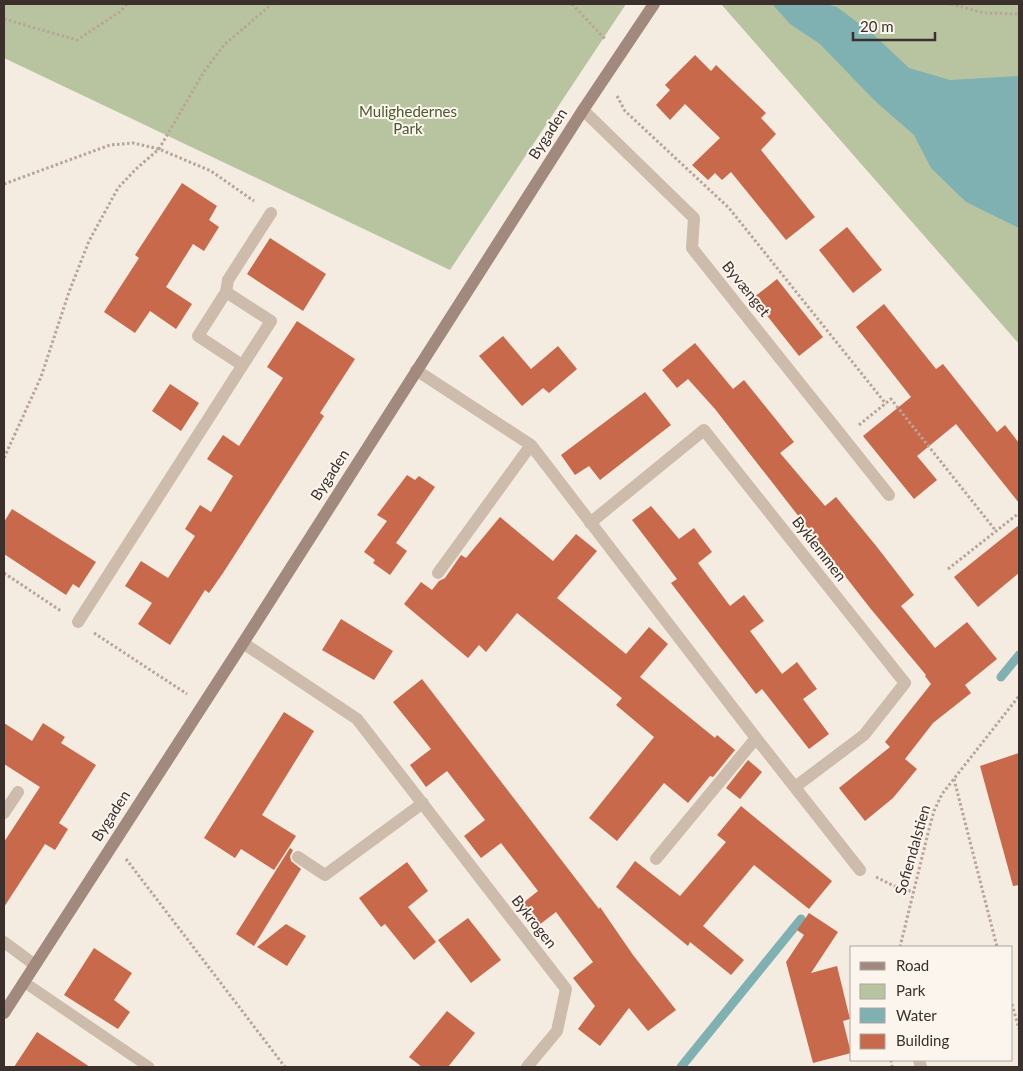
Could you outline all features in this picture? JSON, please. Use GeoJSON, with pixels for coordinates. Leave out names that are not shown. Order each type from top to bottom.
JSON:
{"type":"FeatureCollection","features":[{"type":"Feature","properties":{"kind":"street","name":"Bygaden"},"geometry":{"type":"LineString","coordinates":[[4,1013],[583,110],[654,4]]}},
{"type":"Feature","properties":{"kind":"street","name":"Byvænget"},"geometry":{"type":"LineString","coordinates":[[583,110],[694,218],[692,248],[889,495]]}},
{"type":"Feature","properties":{"kind":"street"},"geometry":{"type":"LineString","coordinates":[[242,365],[198,336],[226,292],[228,280],[271,213]]}},
{"type":"Feature","properties":{"kind":"street"},"geometry":{"type":"LineString","coordinates":[[78,622],[271,321],[226,292]]}},
{"type":"Feature","properties":{"kind":"street"},"geometry":{"type":"LineString","coordinates":[[416,370],[531,445],[860,870]]}},
{"type":"Feature","properties":{"kind":"street","name":"Byklemmen"},"geometry":{"type":"LineString","coordinates":[[590,523],[704,430],[905,683],[864,735],[795,787]]}},
{"type":"Feature","properties":{"kind":"street"},"geometry":{"type":"LineString","coordinates":[[438,573],[531,445]]}},
{"type":"Feature","properties":{"kind":"street","name":"Bykrogen"},"geometry":{"type":"LineString","coordinates":[[242,643],[357,719],[566,990],[558,1031],[527,1067]]}},
{"type":"Feature","properties":{"kind":"street"},"geometry":{"type":"LineString","coordinates":[[656,860],[756,738]]}},
{"type":"Feature","properties":{"kind":"street"},"geometry":{"type":"LineString","coordinates":[[4,813],[18,792]]}},
{"type":"Feature","properties":{"kind":"street"},"geometry":{"type":"LineString","coordinates":[[298,857],[325,875],[423,803]]}},
{"type":"Feature","properties":{"kind":"street"},"geometry":{"type":"LineString","coordinates":[[4,942],[35,965]]}},
{"type":"Feature","properties":{"kind":"lane"},"geometry":{"type":"LineString","coordinates":[[24,982],[149,1067]]}},
{"type":"Feature","properties":{"kind":"path"},"geometry":{"type":"LineString","coordinates":[[4,20],[77,40],[121,11],[127,4]]}},
{"type":"Feature","properties":{"kind":"path"},"geometry":{"type":"LineString","coordinates":[[4,458],[41,377],[69,292],[89,241],[118,188],[159,149],[205,70],[224,44],[272,4]]}},
{"type":"Feature","properties":{"kind":"path"},"geometry":{"type":"LineString","coordinates":[[572,4],[620,56]]}},
{"type":"Feature","properties":{"kind":"path"},"geometry":{"type":"LineString","coordinates":[[951,4],[984,13],[1019,14]]}},
{"type":"Feature","properties":{"kind":"path"},"geometry":{"type":"LineString","coordinates":[[606,76],[625,111],[729,208],[886,404]]}},
{"type":"Feature","properties":{"kind":"path"},"geometry":{"type":"LineString","coordinates":[[4,184],[110,145],[133,143],[159,149],[211,171],[271,213]]}},
{"type":"Feature","properties":{"kind":"path"},"geometry":{"type":"LineString","coordinates":[[843,438],[890,400],[996,531]]}},
{"type":"Feature","properties":{"kind":"path"},"geometry":{"type":"LineString","coordinates":[[948,570],[1019,513]]}},
{"type":"Feature","properties":{"kind":"path"},"geometry":{"type":"LineString","coordinates":[[4,573],[203,704]]}},
{"type":"Feature","properties":{"kind":"path","name":"Sofiendalstien"},"geometry":{"type":"LineString","coordinates":[[900,946],[934,811],[942,794],[1019,696]]}},
{"type":"Feature","properties":{"kind":"path"},"geometry":{"type":"LineString","coordinates":[[954,779],[997,946]]}},
{"type":"Feature","properties":{"kind":"path"},"geometry":{"type":"LineString","coordinates":[[110,849],[126,859],[285,1067]]}},
{"type":"Feature","properties":{"kind":"path"},"geometry":{"type":"LineString","coordinates":[[860,870],[894,886],[913,892]]}},
{"type":"Feature","properties":{"kind":"path"},"geometry":{"type":"LineString","coordinates":[[1013,1008],[1019,1029]]}},
{"type":"Feature","properties":{"kind":"green space","name":"Mulighedernes Park"},"geometry":{"type":"Polygon","coordinates":[[[4,4],[626,4],[450,270],[4,58],[4,4]]]}},
{"type":"Feature","properties":{"kind":"green space"},"geometry":{"type":"Polygon","coordinates":[[[721,4],[1019,4],[1019,344],[721,4]]]}},
{"type":"Feature","properties":{"kind":"water"},"geometry":{"type":"Polygon","coordinates":[[[774,4],[826,4],[837,7],[873,34],[909,68],[950,80],[1019,76],[1019,228],[966,202],[931,168],[914,135],[875,101],[820,44],[790,24],[774,4]]]}},
{"type":"Feature","properties":{"kind":"building"},"geometry":{"type":"Polygon","coordinates":[[[695,55],[711,71],[716,65],[766,113],[761,118],[776,134],[761,150],[815,217],[786,240],[731,172],[722,180],[715,173],[708,180],[692,165],[720,138],[685,104],[670,120],[656,105],[670,90],[665,85],[695,55]]]}},
{"type":"Feature","properties":{"kind":"building"},"geometry":{"type":"Polygon","coordinates":[[[182,183],[217,206],[209,220],[219,227],[204,251],[193,244],[166,287],[192,304],[176,329],[150,311],[135,333],[104,312],[139,258],[135,255],[182,183]]]}},
{"type":"Feature","properties":{"kind":"building"},"geometry":{"type":"Polygon","coordinates":[[[847,227],[882,270],[853,293],[819,250],[847,227]]]}},
{"type":"Feature","properties":{"kind":"building"},"geometry":{"type":"Polygon","coordinates":[[[270,238],[326,274],[303,311],[247,274],[270,238]]]}},
{"type":"Feature","properties":{"kind":"building"},"geometry":{"type":"Polygon","coordinates":[[[777,279],[823,337],[799,356],[753,298],[777,279]]]}},
{"type":"Feature","properties":{"kind":"building"},"geometry":{"type":"Polygon","coordinates":[[[884,304],[936,369],[943,364],[997,432],[1005,425],[1019,443],[1019,503],[956,424],[917,456],[937,480],[914,499],[863,436],[911,397],[856,327],[884,304]]]}},
{"type":"Feature","properties":{"kind":"building"},"geometry":{"type":"Polygon","coordinates":[[[297,321],[355,359],[320,413],[324,416],[223,573],[209,593],[205,590],[170,645],[138,624],[152,603],[125,586],[141,561],[168,578],[195,536],[185,529],[200,505],[211,512],[233,476],[207,459],[223,435],[239,446],[283,378],[267,367],[297,321]]]}},
{"type":"Feature","properties":{"kind":"building"},"geometry":{"type":"Polygon","coordinates":[[[503,336],[531,369],[558,346],[577,369],[549,393],[543,388],[522,406],[479,356],[503,336]]]}},
{"type":"Feature","properties":{"kind":"building"},"geometry":{"type":"Polygon","coordinates":[[[695,343],[733,389],[744,380],[794,442],[780,453],[825,506],[836,497],[877,547],[914,595],[901,606],[935,648],[967,622],[997,659],[965,685],[971,693],[933,723],[905,759],[917,769],[893,798],[865,821],[839,788],[890,747],[885,742],[931,684],[926,675],[870,608],[715,409],[688,379],[677,388],[662,370],[695,343]]]}},
{"type":"Feature","properties":{"kind":"building"},"geometry":{"type":"Polygon","coordinates":[[[170,384],[199,403],[181,431],[152,411],[170,384]]]}},
{"type":"Feature","properties":{"kind":"building"},"geometry":{"type":"Polygon","coordinates":[[[645,392],[671,425],[600,480],[589,466],[575,475],[561,455],[645,392]]]}},
{"type":"Feature","properties":{"kind":"building"},"geometry":{"type":"Polygon","coordinates":[[[407,475],[415,480],[419,476],[435,487],[396,543],[407,551],[390,575],[373,563],[375,560],[364,552],[387,521],[377,515],[407,475]]]}},
{"type":"Feature","properties":{"kind":"building"},"geometry":{"type":"Polygon","coordinates":[[[651,506],[679,539],[694,528],[712,552],[698,563],[730,606],[744,595],[764,621],[750,631],[782,674],[797,662],[817,689],[803,699],[829,734],[809,749],[762,689],[756,694],[671,583],[677,579],[632,520],[651,506]]]}},
{"type":"Feature","properties":{"kind":"building"},"geometry":{"type":"Polygon","coordinates":[[[12,509],[96,562],[79,588],[73,584],[66,595],[4,554],[4,522],[12,509]]]}},
{"type":"Feature","properties":{"kind":"building"},"geometry":{"type":"Polygon","coordinates":[[[500,517],[553,561],[576,534],[597,551],[557,598],[626,654],[649,627],[668,644],[640,677],[715,738],[717,735],[735,750],[688,803],[664,783],[617,841],[589,818],[654,737],[616,705],[622,698],[517,613],[486,652],[479,645],[468,658],[404,604],[421,582],[432,590],[439,581],[445,578],[461,555],[466,558],[500,517]]]}},
{"type":"Feature","properties":{"kind":"building"},"geometry":{"type":"Polygon","coordinates":[[[1019,525],[1019,573],[978,607],[954,577],[1019,525]]]}},
{"type":"Feature","properties":{"kind":"building"},"geometry":{"type":"Polygon","coordinates":[[[341,619],[393,651],[374,680],[322,650],[341,619]]]}},
{"type":"Feature","properties":{"kind":"building"},"geometry":{"type":"Polygon","coordinates":[[[422,679],[599,909],[600,907],[633,955],[676,1010],[648,1031],[629,1008],[600,1046],[578,1029],[595,1006],[573,978],[593,962],[556,912],[535,928],[518,907],[538,891],[501,843],[481,858],[464,836],[485,820],[447,771],[426,787],[410,765],[431,749],[393,702],[422,679]]]}},
{"type":"Feature","properties":{"kind":"building"},"geometry":{"type":"Polygon","coordinates":[[[284,712],[314,731],[262,815],[296,836],[274,870],[241,849],[235,858],[204,838],[284,712]]]}},
{"type":"Feature","properties":{"kind":"building"},"geometry":{"type":"Polygon","coordinates":[[[4,723],[32,741],[43,723],[65,737],[61,743],[96,765],[59,823],[68,829],[55,850],[45,844],[4,907],[4,842],[40,787],[4,764],[4,723]]]}},
{"type":"Feature","properties":{"kind":"building"},"geometry":{"type":"Polygon","coordinates":[[[1019,753],[1019,885],[1013,886],[980,766],[1019,753]]]}},
{"type":"Feature","properties":{"kind":"building"},"geometry":{"type":"Polygon","coordinates":[[[748,760],[762,772],[740,799],[726,788],[748,760]]]}},
{"type":"Feature","properties":{"kind":"building"},"geometry":{"type":"Polygon","coordinates":[[[741,806],[832,881],[809,909],[754,865],[703,926],[744,960],[731,975],[690,942],[688,946],[616,887],[635,861],[680,896],[726,842],[717,835],[741,806]]]}},
{"type":"Feature","properties":{"kind":"building"},"geometry":{"type":"Polygon","coordinates":[[[290,848],[293,850],[290,856],[291,861],[301,869],[254,946],[236,934],[290,848]]]}},
{"type":"Feature","properties":{"kind":"building"},"geometry":{"type":"Polygon","coordinates":[[[407,862],[428,891],[408,907],[436,942],[414,960],[385,924],[381,927],[359,898],[407,862]]]}},
{"type":"Feature","properties":{"kind":"building"},"geometry":{"type":"Polygon","coordinates":[[[809,913],[838,932],[811,973],[837,966],[850,1019],[843,1021],[850,1053],[813,1063],[786,962],[804,935],[797,930],[809,913]]]}},
{"type":"Feature","properties":{"kind":"building"},"geometry":{"type":"Polygon","coordinates":[[[468,918],[501,960],[471,983],[438,940],[468,918]]]}},
{"type":"Feature","properties":{"kind":"building"},"geometry":{"type":"Polygon","coordinates":[[[286,924],[306,936],[287,966],[257,947],[286,924]]]}},
{"type":"Feature","properties":{"kind":"building"},"geometry":{"type":"Polygon","coordinates":[[[94,948],[132,973],[114,1000],[130,1012],[118,1029],[64,995],[94,948]]]}},
{"type":"Feature","properties":{"kind":"building"},"geometry":{"type":"Polygon","coordinates":[[[447,1011],[475,1033],[448,1067],[422,1067],[409,1057],[447,1011]]]}},
{"type":"Feature","properties":{"kind":"building"},"geometry":{"type":"Polygon","coordinates":[[[37,1032],[90,1067],[14,1067],[37,1032]]]}},
{"type":"Feature","properties":{"kind":"waterway"},"geometry":{"type":"LineString","coordinates":[[1001,677],[1019,655]]}},
{"type":"Feature","properties":{"kind":"waterway"},"geometry":{"type":"LineString","coordinates":[[681,1067],[801,919]]}}]}
